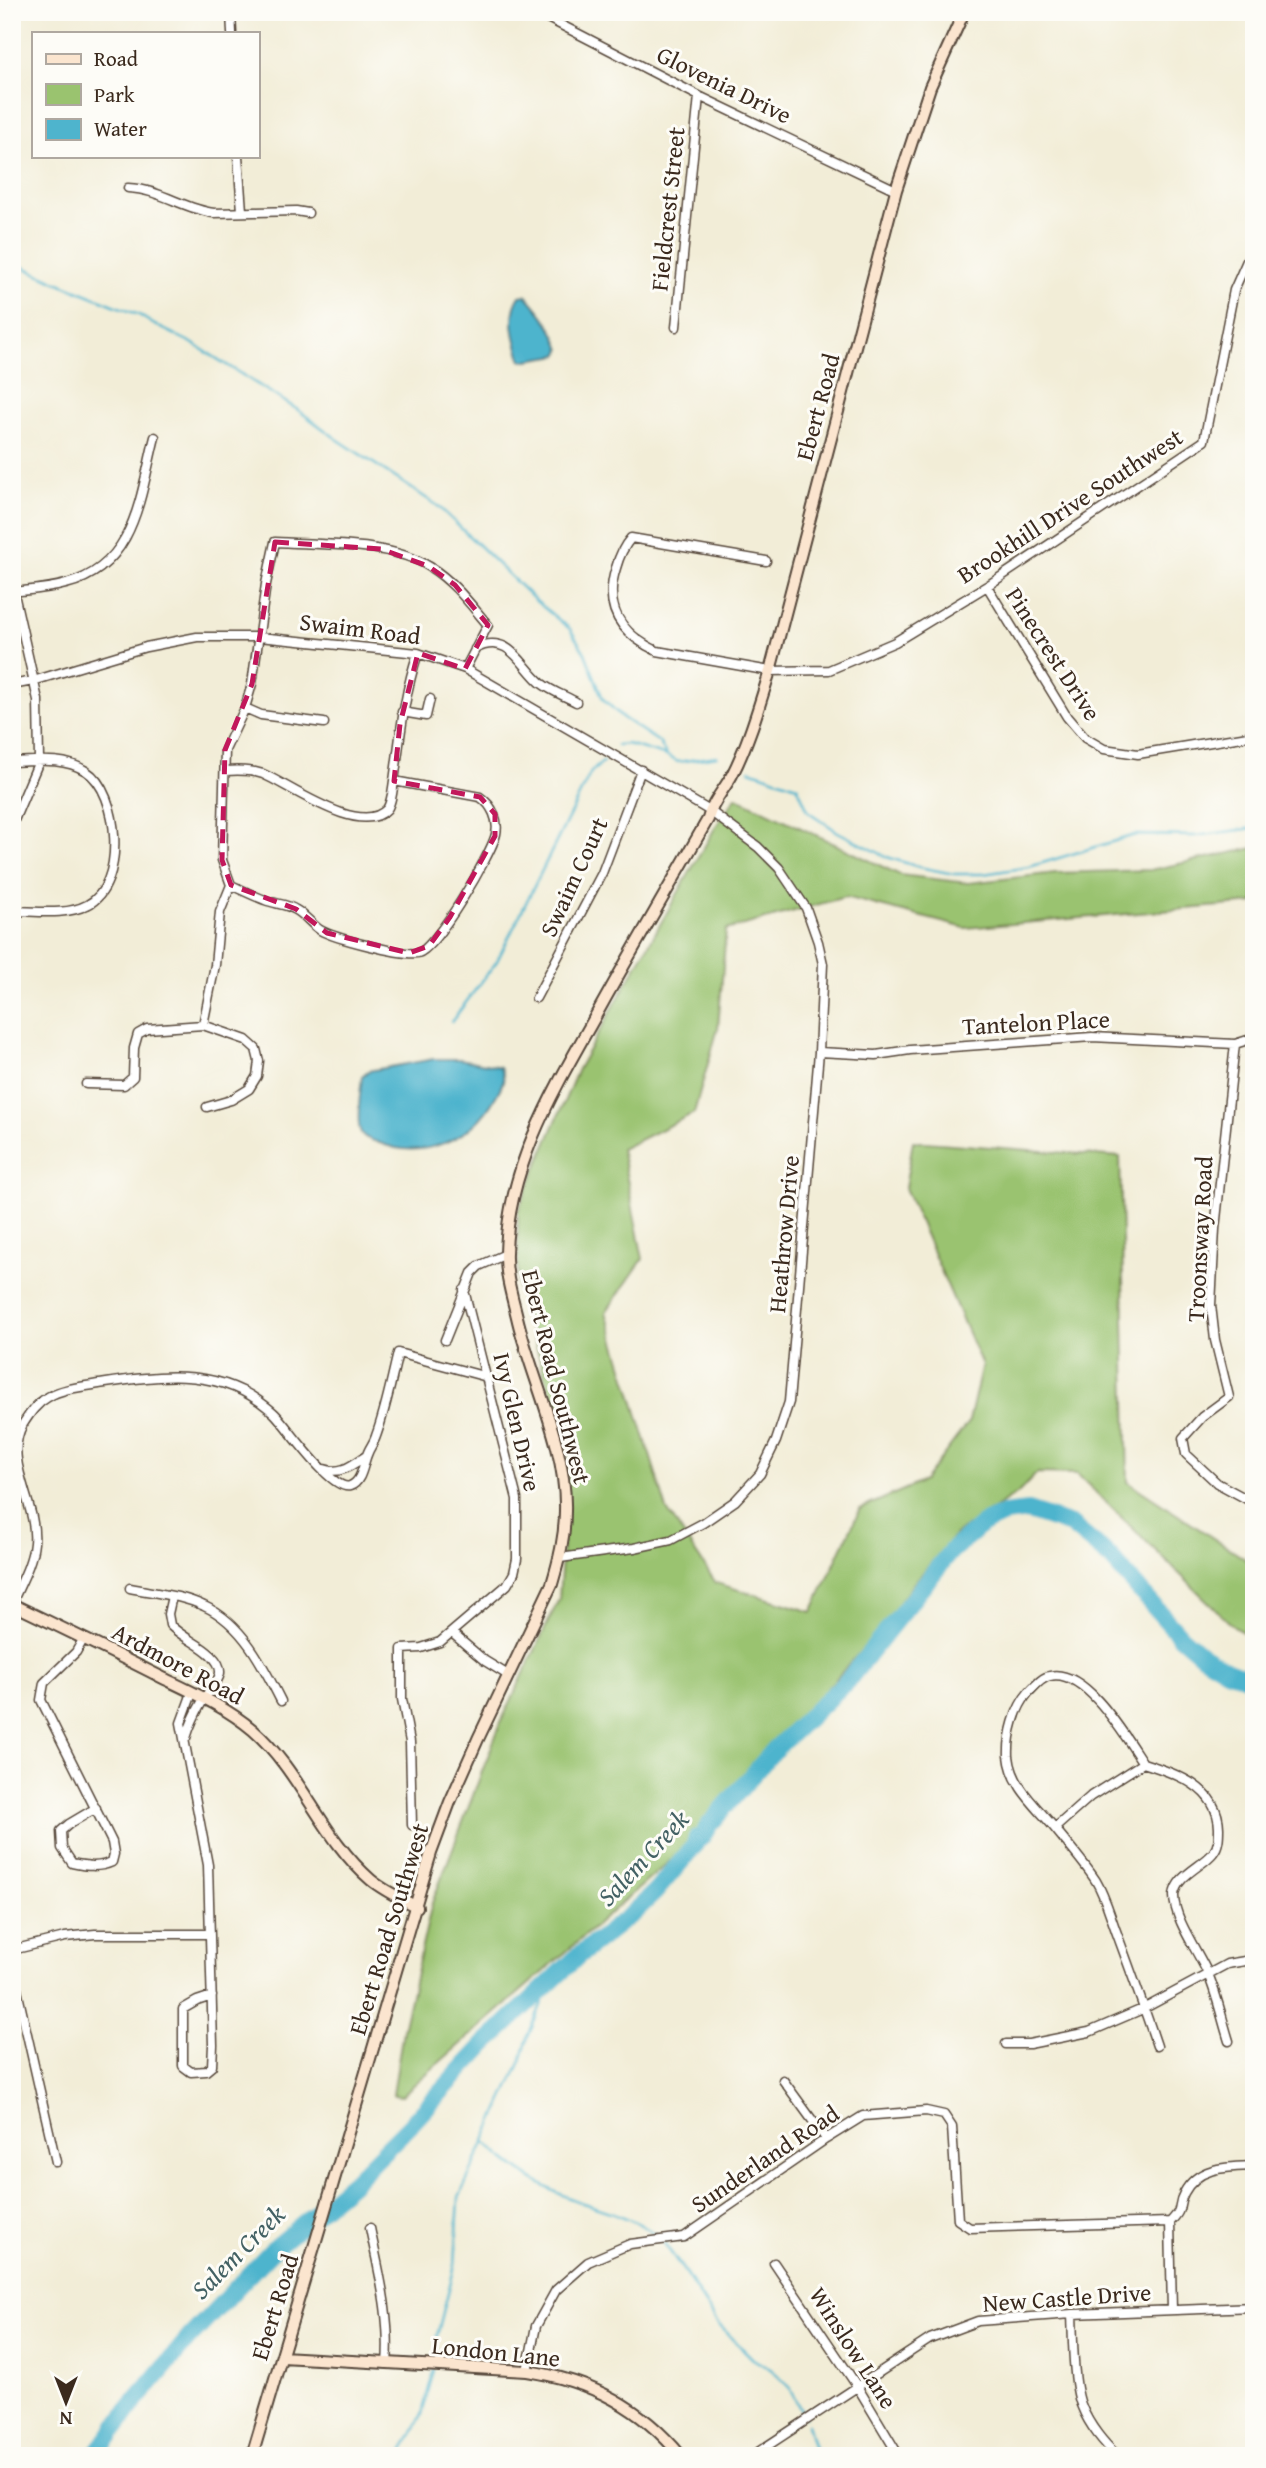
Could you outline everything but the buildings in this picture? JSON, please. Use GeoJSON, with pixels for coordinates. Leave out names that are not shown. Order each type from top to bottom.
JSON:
{"type":"FeatureCollection","features":[{"type":"Feature","properties":{"kind":"main road","name":"Ebert Road"},"geometry":{"type":"LineString","coordinates":[[710,811],[732,776],[771,671],[896,190],[930,87],[964,12]]}},
{"type":"Feature","properties":{"kind":"main road","name":"Ebert Road Southwest"},"geometry":{"type":"LineString","coordinates":[[338,2171],[431,1853],[450,1802],[552,1584],[560,1558],[565,1508],[562,1474],[521,1334],[509,1282],[506,1254],[518,1179],[539,1121],[708,819],[710,811]]}},
{"type":"Feature","properties":{"kind":"main road","name":"Ardmore Road"},"geometry":{"type":"LineString","coordinates":[[12,1604],[204,1698],[253,1731],[275,1753],[345,1853],[372,1882],[417,1907]]}},
{"type":"Feature","properties":{"kind":"main road","name":"Ebert Road"},"geometry":{"type":"LineString","coordinates":[[252,2456],[338,2171]]}},
{"type":"Feature","properties":{"kind":"main road","name":"London Lane"},"geometry":{"type":"LineString","coordinates":[[282,2357],[527,2371],[571,2380],[620,2401],[656,2427],[681,2456]]}},
{"type":"Feature","properties":{"kind":"street"},"geometry":{"type":"LineString","coordinates":[[231,12],[232,32]]}},
{"type":"Feature","properties":{"kind":"street","name":"Glovenia Drive"},"geometry":{"type":"LineString","coordinates":[[536,12],[699,96],[896,190]]}},
{"type":"Feature","properties":{"kind":"street","name":"Fieldcrest Street"},"geometry":{"type":"LineString","coordinates":[[676,327],[699,96]]}},
{"type":"Feature","properties":{"kind":"street"},"geometry":{"type":"LineString","coordinates":[[238,158],[242,211]]}},
{"type":"Feature","properties":{"kind":"street"},"geometry":{"type":"LineString","coordinates":[[128,188],[147,189],[201,211],[214,213],[308,213]]}},
{"type":"Feature","properties":{"kind":"street","name":"Brookhill Drive Southwest"},"geometry":{"type":"LineString","coordinates":[[766,561],[631,538],[619,557],[611,583],[612,605],[621,624],[642,644],[657,651],[771,671],[829,670],[895,642],[986,586],[1204,441],[1234,290],[1254,245]]}},
{"type":"Feature","properties":{"kind":"street"},"geometry":{"type":"LineString","coordinates":[[12,825],[39,761],[38,700],[13,590],[66,584],[82,578],[101,567],[117,550],[128,536],[137,511],[155,437]]}},
{"type":"Feature","properties":{"kind":"street"},"geometry":{"type":"LineString","coordinates":[[203,1025],[215,965],[220,912],[231,885],[222,860],[225,750],[245,708],[252,684],[266,584],[275,542],[381,549],[428,566],[455,585],[488,625],[465,669]]}},
{"type":"Feature","properties":{"kind":"street","name":"Pinecrest Drive"},"geometry":{"type":"LineString","coordinates":[[986,586],[1067,717],[1085,738],[1104,749],[1138,754],[1254,735]]}},
{"type":"Feature","properties":{"kind":"street","name":"Swaim Road"},"geometry":{"type":"LineString","coordinates":[[12,685],[146,647],[197,637],[259,637],[418,653],[465,669],[710,811]]}},
{"type":"Feature","properties":{"kind":"street"},"geometry":{"type":"LineString","coordinates":[[474,650],[482,645],[502,645],[517,654],[542,684],[576,702]]}},
{"type":"Feature","properties":{"kind":"street"},"geometry":{"type":"LineString","coordinates":[[225,771],[259,773],[334,811],[365,817],[382,813],[389,807],[402,712],[418,653]]}},
{"type":"Feature","properties":{"kind":"street"},"geometry":{"type":"LineString","coordinates":[[402,712],[426,716],[430,699]]}},
{"type":"Feature","properties":{"kind":"street"},"geometry":{"type":"LineString","coordinates":[[245,708],[261,715],[324,723]]}},
{"type":"Feature","properties":{"kind":"street"},"geometry":{"type":"LineString","coordinates":[[12,762],[62,761],[88,772],[98,785],[108,807],[116,841],[113,869],[103,892],[89,905],[72,910],[12,911]]}},
{"type":"Feature","properties":{"kind":"street","name":"Swaim Court"},"geometry":{"type":"LineString","coordinates":[[536,998],[602,873],[642,770]]}},
{"type":"Feature","properties":{"kind":"street"},"geometry":{"type":"LineString","coordinates":[[231,885],[296,909],[327,933],[387,950],[410,953],[422,951],[438,936],[478,871],[495,836],[496,822],[490,806],[480,797],[394,781]]}},
{"type":"Feature","properties":{"kind":"street","name":"Heathrow Drive"},"geometry":{"type":"LineString","coordinates":[[560,1558],[671,1540],[703,1523],[735,1501],[760,1474],[776,1440],[789,1402],[819,1052],[823,964],[806,908],[779,868],[758,847],[710,811]]}},
{"type":"Feature","properties":{"kind":"street"},"geometry":{"type":"LineString","coordinates":[[86,1084],[124,1086],[133,1077],[134,1048],[138,1034],[147,1028],[203,1025],[246,1040],[256,1049],[259,1061],[257,1076],[249,1088],[231,1100],[207,1107]]}},
{"type":"Feature","properties":{"kind":"street","name":"Tantelon Place"},"geometry":{"type":"LineString","coordinates":[[819,1052],[876,1055],[910,1050],[1092,1037],[1235,1044],[1254,1038]]}},
{"type":"Feature","properties":{"kind":"street","name":"Troonsway Road"},"geometry":{"type":"LineString","coordinates":[[1235,1044],[1215,1229],[1211,1305],[1215,1340],[1229,1397],[1202,1417],[1182,1438],[1186,1454],[1217,1483],[1254,1503]]}},
{"type":"Feature","properties":{"kind":"street"},"geometry":{"type":"LineString","coordinates":[[445,1340],[472,1273],[480,1266],[506,1254]]}},
{"type":"Feature","properties":{"kind":"street","name":"Ivy Glen Drive"},"geometry":{"type":"LineString","coordinates":[[412,1825],[410,1742],[402,1699],[402,1649],[421,1648],[440,1642],[452,1633],[507,1586],[517,1559],[517,1499],[464,1290]]}},
{"type":"Feature","properties":{"kind":"street"},"geometry":{"type":"LineString","coordinates":[[12,1604],[30,1562],[34,1543],[34,1520],[19,1471],[17,1448],[21,1427],[34,1408],[61,1390],[145,1377],[197,1377],[219,1381],[257,1400],[275,1414],[338,1485],[351,1486],[365,1467],[366,1456],[376,1438],[398,1353],[487,1377]]}},
{"type":"Feature","properties":{"kind":"street"},"geometry":{"type":"LineString","coordinates":[[321,1468],[330,1471],[344,1470],[366,1456]]}},
{"type":"Feature","properties":{"kind":"street"},"geometry":{"type":"LineString","coordinates":[[130,1588],[203,1605],[222,1616],[253,1650],[281,1701]]}},
{"type":"Feature","properties":{"kind":"street"},"geometry":{"type":"LineString","coordinates":[[172,1596],[168,1614],[170,1625],[192,1644],[208,1652],[220,1670],[217,1685],[204,1698],[189,1726],[186,1740]]}},
{"type":"Feature","properties":{"kind":"street"},"geometry":{"type":"LineString","coordinates":[[452,1633],[485,1661],[508,1675]]}},
{"type":"Feature","properties":{"kind":"street"},"geometry":{"type":"LineString","coordinates":[[84,1638],[76,1652],[44,1683],[41,1700],[96,1808],[113,1842],[114,1854],[112,1862],[95,1867],[72,1863],[62,1848],[61,1831],[96,1808]]}},
{"type":"Feature","properties":{"kind":"street"},"geometry":{"type":"LineString","coordinates":[[1157,2046],[1098,1883],[1026,1796],[1009,1759],[1010,1737],[1021,1703],[1045,1677],[1063,1677],[1093,1696],[1113,1719],[1143,1763],[1189,1780],[1202,1791],[1216,1814],[1219,1836],[1216,1849],[1189,1872],[1174,1895],[1181,1919],[1209,1976],[1229,2041]]}},
{"type":"Feature","properties":{"kind":"street"},"geometry":{"type":"LineString","coordinates":[[192,1693],[181,1723],[208,1865],[212,1996],[212,2066],[206,2071],[191,2072],[183,2066],[183,2009],[212,1996]]}},
{"type":"Feature","properties":{"kind":"street"},"geometry":{"type":"LineString","coordinates":[[1055,1828],[1091,1796],[1143,1763]]}},
{"type":"Feature","properties":{"kind":"street"},"geometry":{"type":"LineString","coordinates":[[12,1950],[65,1937],[95,1934],[210,1934]]}},
{"type":"Feature","properties":{"kind":"street"},"geometry":{"type":"LineString","coordinates":[[1006,2044],[1029,2044],[1088,2032],[1145,2008],[1227,1964],[1254,1962]]}},
{"type":"Feature","properties":{"kind":"street"},"geometry":{"type":"LineString","coordinates":[[12,1968],[56,2162]]}},
{"type":"Feature","properties":{"kind":"street"},"geometry":{"type":"LineString","coordinates":[[783,2080],[826,2139]]}},
{"type":"Feature","properties":{"kind":"street","name":"Sunderland Road"},"geometry":{"type":"LineString","coordinates":[[527,2371],[536,2326],[556,2290],[588,2262],[630,2244],[684,2237],[863,2116],[926,2111],[944,2115],[952,2127],[958,2220],[970,2228],[1170,2222]]}},
{"type":"Feature","properties":{"kind":"street"},"geometry":{"type":"LineString","coordinates":[[1172,2310],[1170,2222],[1180,2212],[1183,2194],[1198,2175],[1217,2167],[1254,2166]]}},
{"type":"Feature","properties":{"kind":"street"},"geometry":{"type":"LineString","coordinates":[[370,2228],[387,2311],[387,2364]]}},
{"type":"Feature","properties":{"kind":"street","name":"Winslow Lane"},"geometry":{"type":"LineString","coordinates":[[774,2263],[857,2386],[899,2456]]}},
{"type":"Feature","properties":{"kind":"street","name":"New Castle Drive"},"geometry":{"type":"LineString","coordinates":[[752,2456],[930,2339],[978,2321],[1072,2314],[1254,2307]]}},
{"type":"Feature","properties":{"kind":"street"},"geometry":{"type":"LineString","coordinates":[[1072,2314],[1081,2406],[1106,2446],[1118,2456]]}},
{"type":"Feature","properties":{"kind":"highlighted area"},"geometry":{"type":"Polygon","coordinates":[[[275,542],[381,549],[428,566],[455,585],[488,625],[465,669],[418,653],[400,724],[394,781],[480,797],[495,814],[495,836],[450,917],[429,946],[409,953],[327,933],[296,909],[231,885],[222,860],[225,750],[252,684],[275,542]]]}},
{"type":"Feature","properties":{"kind":"green space"},"geometry":{"type":"Polygon","coordinates":[[[736,797],[900,875],[968,883],[1056,873],[1150,870],[1254,848],[1254,903],[965,928],[845,897],[726,930],[718,1028],[694,1113],[621,1149],[643,1259],[606,1312],[667,1510],[716,1583],[812,1612],[860,1509],[924,1481],[969,1421],[982,1365],[905,1188],[913,1141],[1120,1157],[1128,1482],[1254,1565],[1254,1638],[1235,1628],[1077,1474],[1037,1473],[1018,1493],[958,1532],[913,1584],[879,1631],[679,1853],[401,2096],[393,2095],[403,2030],[432,1903],[501,1722],[559,1599],[569,1455],[518,1287],[518,1211],[578,1069],[716,826],[736,797]]]}},
{"type":"Feature","properties":{"kind":"water"},"geometry":{"type":"Polygon","coordinates":[[[526,295],[555,335],[561,350],[558,355],[522,361],[513,320],[516,303],[520,296],[526,295]]]}},
{"type":"Feature","properties":{"kind":"water"},"geometry":{"type":"Polygon","coordinates":[[[434,1059],[460,1059],[500,1067],[502,1085],[486,1111],[474,1124],[445,1143],[429,1148],[394,1148],[363,1135],[358,1119],[362,1076],[368,1071],[434,1059]]]}},
{"type":"Feature","properties":{"kind":"waterway"},"geometry":{"type":"LineString","coordinates":[[12,262],[139,315],[192,343],[298,410],[438,506],[537,602],[570,629],[585,653],[603,699],[623,718],[659,742],[667,756]]}},
{"type":"Feature","properties":{"kind":"waterway"},"geometry":{"type":"LineString","coordinates":[[617,745],[627,744],[678,762],[717,756]]}},
{"type":"Feature","properties":{"kind":"waterway"},"geometry":{"type":"LineString","coordinates":[[452,1021],[497,961],[591,772],[603,762]]}},
{"type":"Feature","properties":{"kind":"waterway"},"geometry":{"type":"LineString","coordinates":[[750,770],[797,786],[809,812],[838,832],[887,857],[954,874],[983,874],[1029,867],[1135,835],[1195,836],[1254,828]]}},
{"type":"Feature","properties":{"kind":"waterway","name":"Salem Creek"},"geometry":{"type":"LineString","coordinates":[[95,2456],[130,2408],[189,2338],[274,2248],[353,2182],[485,2044],[578,1956],[632,1914],[655,1892],[695,1845],[697,1838],[702,1837],[709,1825],[775,1749],[848,1680],[951,1551],[982,1524],[1004,1514],[1028,1511],[1071,1525],[1111,1558],[1181,1637],[1202,1655],[1227,1670],[1254,1680]]}},
{"type":"Feature","properties":{"kind":"waterway"},"geometry":{"type":"LineString","coordinates":[[436,2364],[437,2336],[455,2265],[459,2198],[521,2061],[550,1983]]}},
{"type":"Feature","properties":{"kind":"waterway"},"geometry":{"type":"LineString","coordinates":[[484,2141],[517,2169],[541,2184],[566,2197],[632,2220],[659,2238]]}},
{"type":"Feature","properties":{"kind":"waterway"},"geometry":{"type":"LineString","coordinates":[[664,2243],[718,2324],[753,2359],[772,2370],[788,2386],[805,2418]]}},
{"type":"Feature","properties":{"kind":"waterway"},"geometry":{"type":"LineString","coordinates":[[401,2456],[422,2414],[434,2370]]}},
{"type":"Feature","properties":{"kind":"waterway"},"geometry":{"type":"LineString","coordinates":[[807,2424],[816,2456]]}}]}
